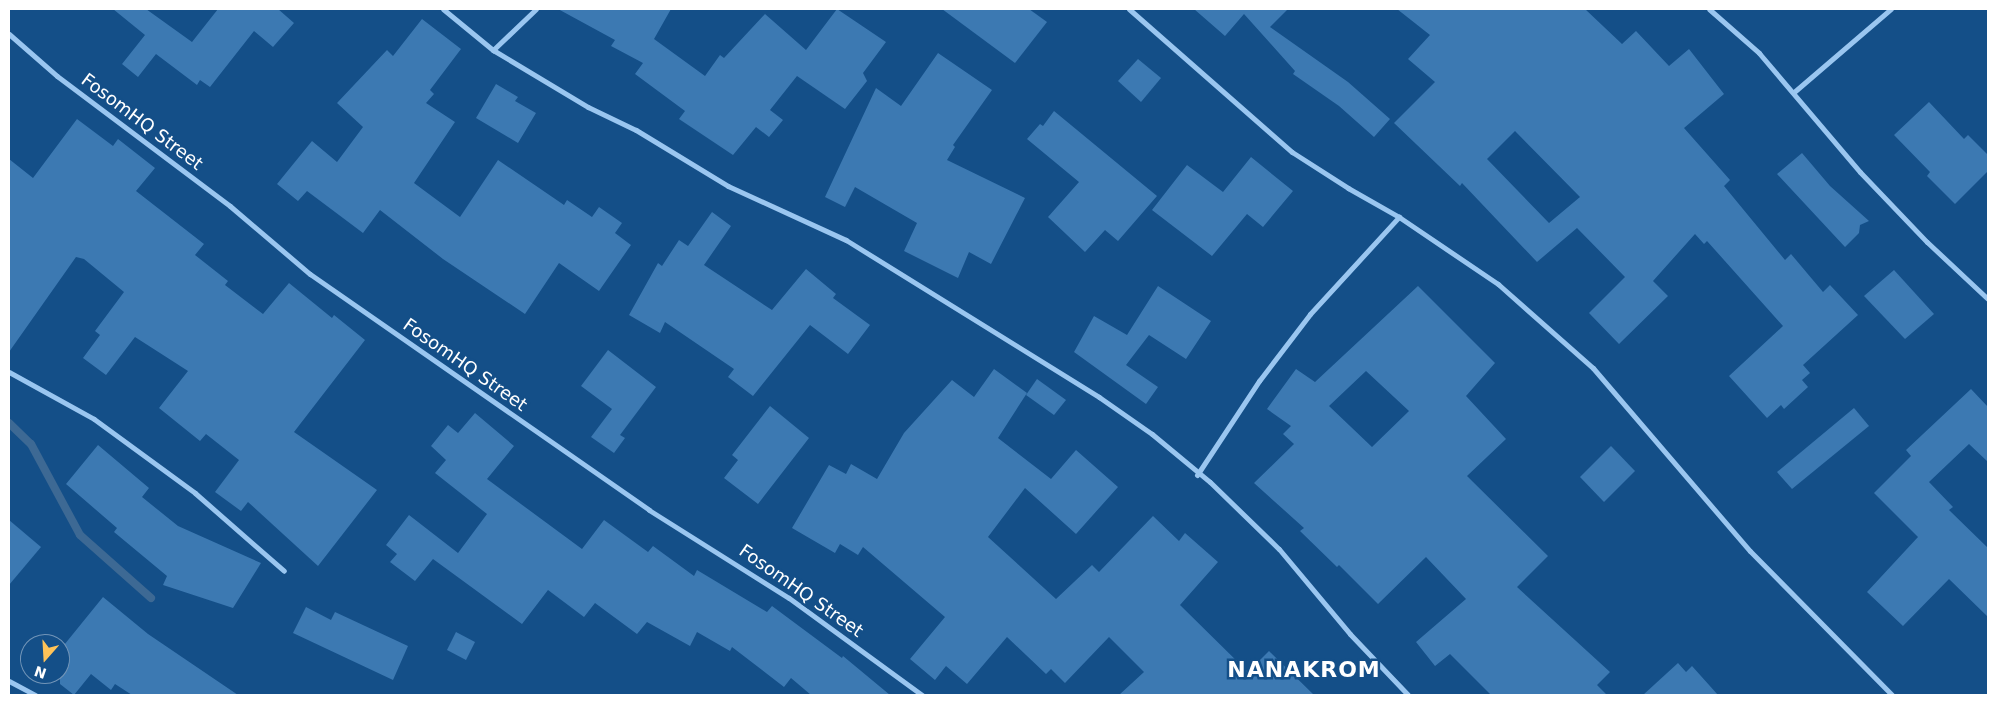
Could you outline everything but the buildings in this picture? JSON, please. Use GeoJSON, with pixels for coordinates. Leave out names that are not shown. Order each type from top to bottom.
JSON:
{"type":"FeatureCollection","features":[{"type":"Feature","properties":{"kind":"street"},"geometry":{"type":"LineString","coordinates":[[443,9],[493,50],[588,107],[636,130],[728,186],[846,240],[1099,397],[1152,434],[1197,474],[1210,482],[1279,549],[1350,634],[1408,695]]}},
{"type":"Feature","properties":{"kind":"street"},"geometry":{"type":"LineString","coordinates":[[493,50],[536,9]]}},
{"type":"Feature","properties":{"kind":"street"},"geometry":{"type":"LineString","coordinates":[[1128,9],[1292,152],[1348,188],[1399,217],[1498,284],[1593,368],[1750,551],[1892,695]]}},
{"type":"Feature","properties":{"kind":"street"},"geometry":{"type":"LineString","coordinates":[[1709,9],[1759,53],[1860,172],[1927,242],[1988,299]]}},
{"type":"Feature","properties":{"kind":"street"},"geometry":{"type":"LineString","coordinates":[[1794,92],[1891,9]]}},
{"type":"Feature","properties":{"kind":"street","name":"FosomHQ Street"},"geometry":{"type":"LineString","coordinates":[[9,34],[57,76],[230,206],[310,274],[649,510],[789,598],[922,695]]}},
{"type":"Feature","properties":{"kind":"street"},"geometry":{"type":"LineString","coordinates":[[1197,474],[1259,381],[1310,314],[1399,217]]}},
{"type":"Feature","properties":{"kind":"street"},"geometry":{"type":"LineString","coordinates":[[9,372],[94,418],[195,493],[284,571]]}},
{"type":"Feature","properties":{"kind":"street"},"geometry":{"type":"LineString","coordinates":[[9,681],[34,695]]}},
{"type":"Feature","properties":{"kind":"waterway"},"geometry":{"type":"LineString","coordinates":[[9,423],[31,444],[80,535],[151,598]]}},
{"type":"Feature","properties":{"kind":"district","name":"NANAKROM"},"geometry":{"type":"Point","coordinates":[1304,670]}}]}
